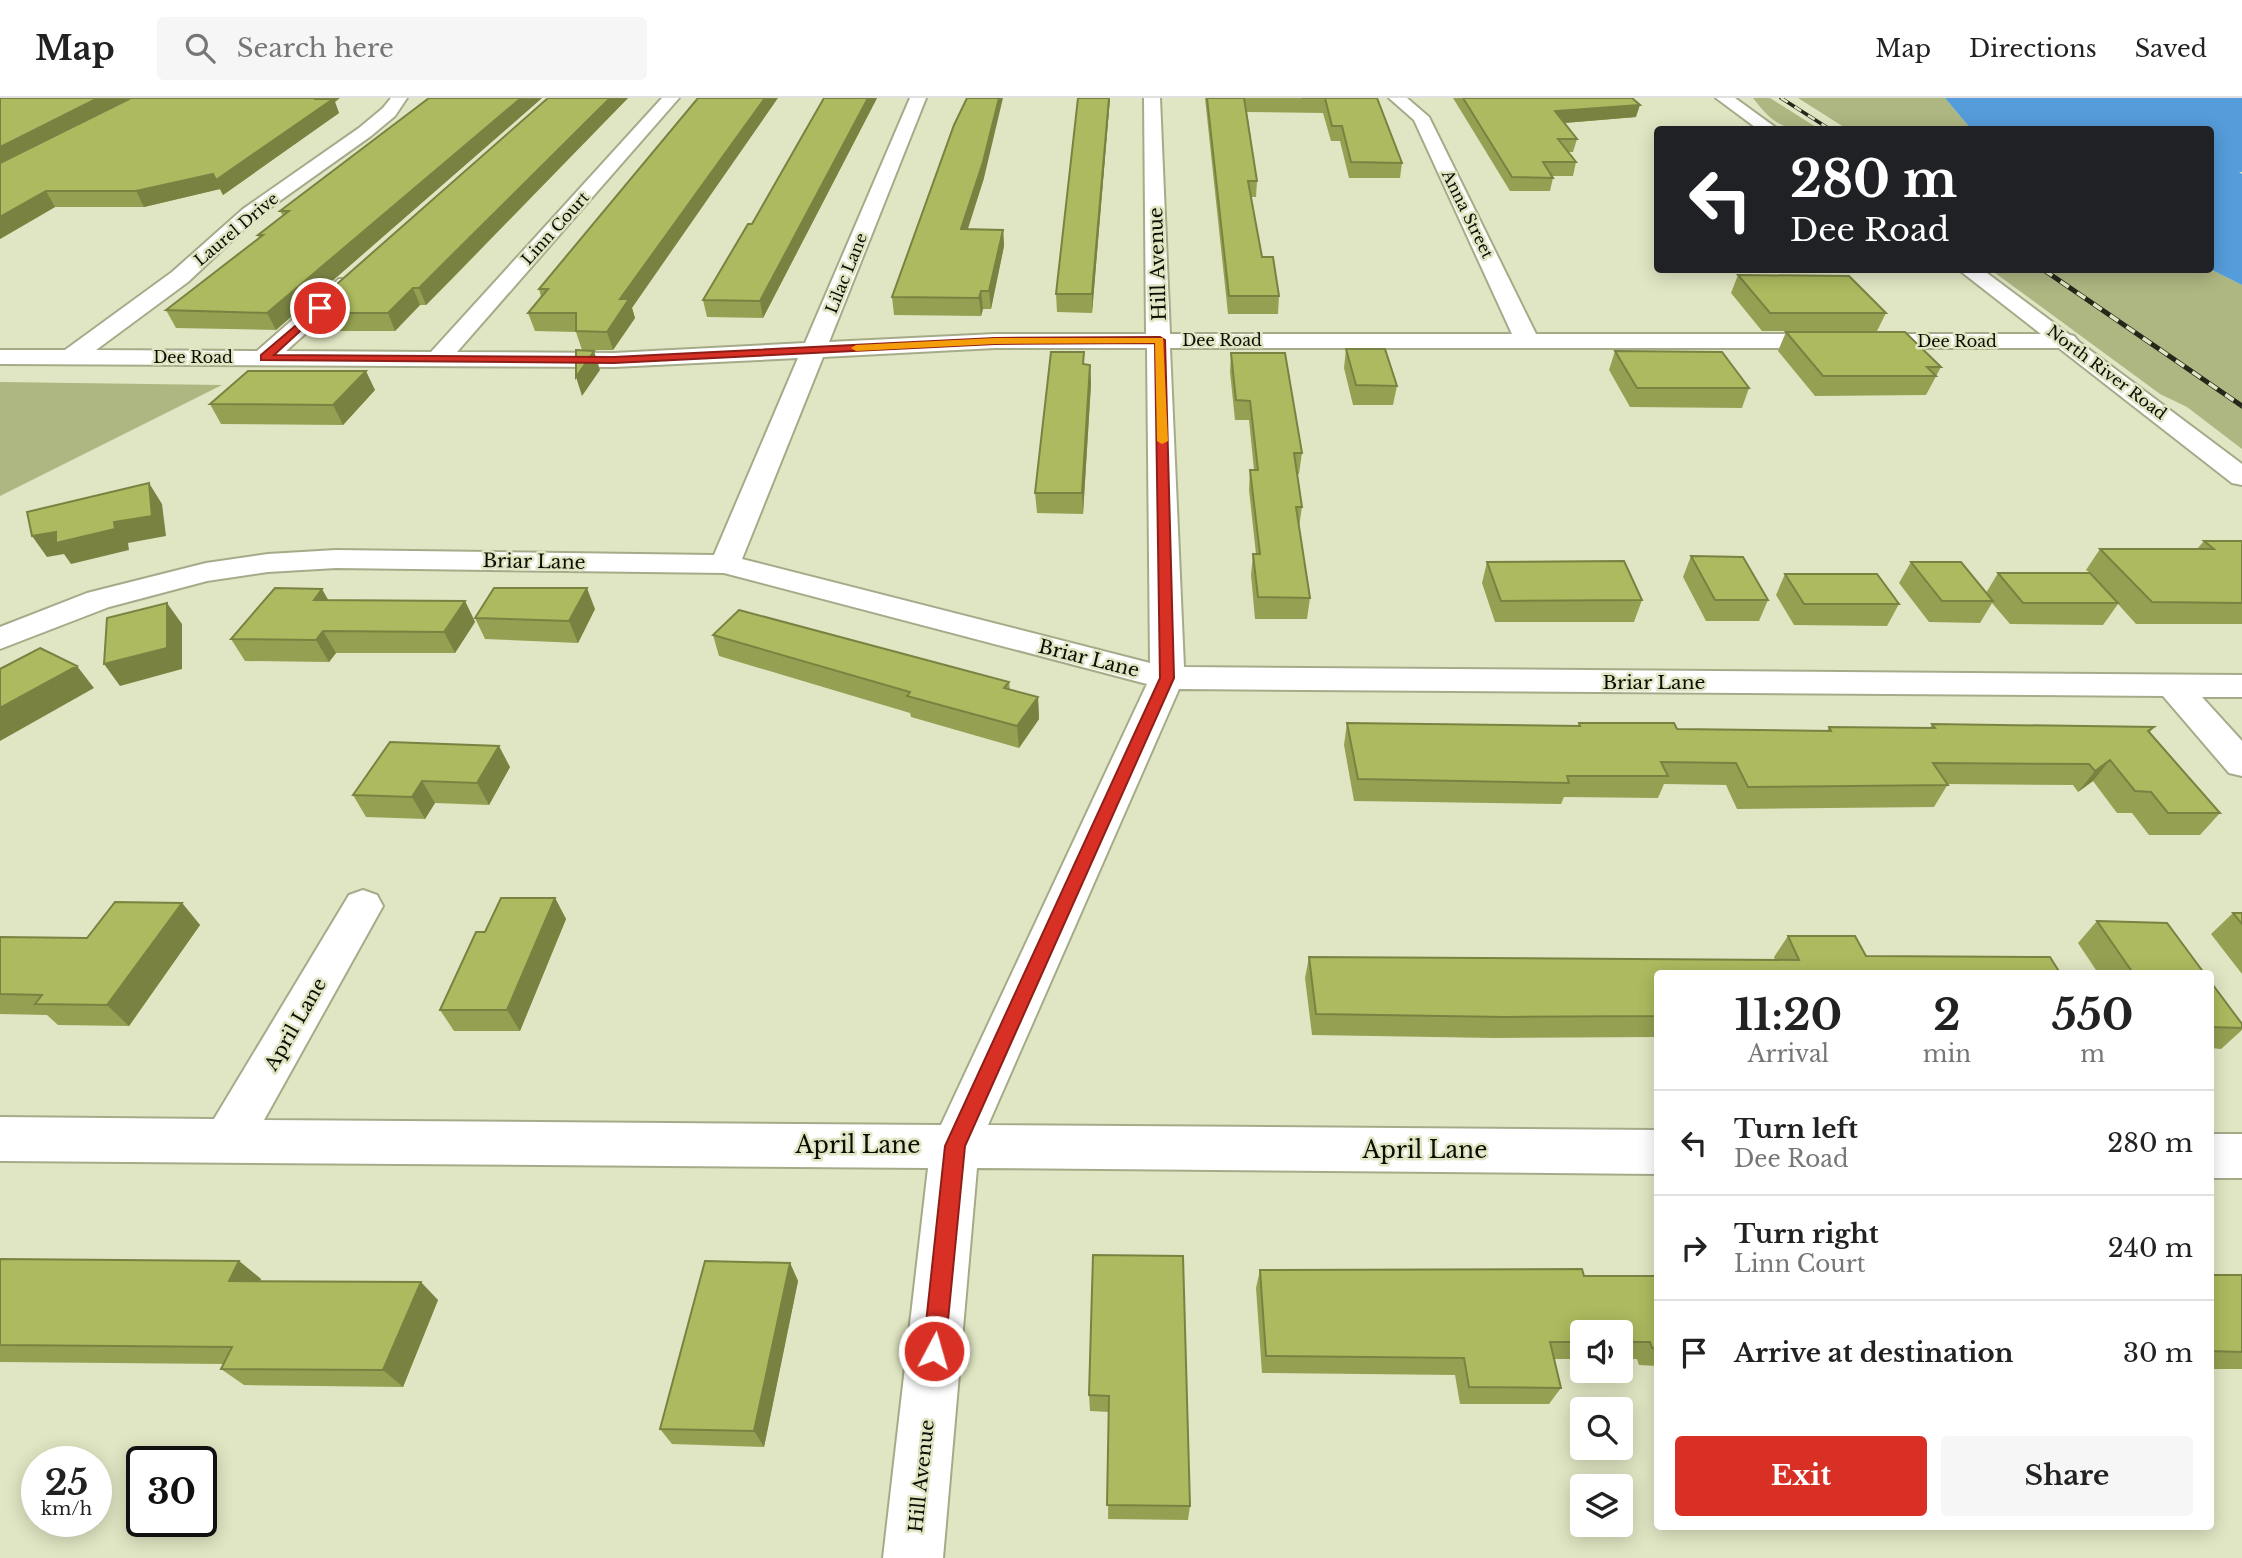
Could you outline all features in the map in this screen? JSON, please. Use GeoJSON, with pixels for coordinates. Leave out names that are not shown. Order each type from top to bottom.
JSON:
{"type":"FeatureCollection","features":[{"type":"Feature","properties":{"kind":"street","name":"Laurel Drive"},"geometry":{"type":"LineString","coordinates":[[71,357],[180,277],[250,213],[365,132],[389,112],[399,98]]}},
{"type":"Feature","properties":{"kind":"street","name":"Linn Court"},"geometry":{"type":"LineString","coordinates":[[440,358],[671,98]]}},
{"type":"Feature","properties":{"kind":"street","name":"Lilac Lane"},"geometry":{"type":"LineString","coordinates":[[725,564],[918,98]]}},
{"type":"Feature","properties":{"kind":"street","name":"Hill Avenue"},"geometry":{"type":"LineString","coordinates":[[913,1558],[955,1146],[1167,678],[1152,98]]}},
{"type":"Feature","properties":{"kind":"street","name":"Anna Street"},"geometry":{"type":"LineString","coordinates":[[1397,98],[1421,117],[1527,340]]}},
{"type":"Feature","properties":{"kind":"street"},"geometry":{"type":"LineString","coordinates":[[1724,98],[1765,126]]}},
{"type":"Feature","properties":{"kind":"street"},"geometry":{"type":"LineString","coordinates":[[265,358],[362,271]]}},
{"type":"Feature","properties":{"kind":"street","name":"North River Road"},"geometry":{"type":"LineString","coordinates":[[1974,273],[2242,477]]}},
{"type":"Feature","properties":{"kind":"street","name":"Dee Road"},"geometry":{"type":"LineString","coordinates":[[0,357],[614,360],[995,341],[2066,341]]}},
{"type":"Feature","properties":{"kind":"street","name":"Briar Lane"},"geometry":{"type":"LineString","coordinates":[[0,639],[55,615],[111,596],[206,572],[268,563],[336,559],[725,564],[1167,678],[2242,686]]}},
{"type":"Feature","properties":{"kind":"street"},"geometry":{"type":"LineString","coordinates":[[2173,686],[2242,764]]}},
{"type":"Feature","properties":{"kind":"street","name":"April Lane"},"geometry":{"type":"LineString","coordinates":[[227,1142],[363,906]]}},
{"type":"Feature","properties":{"kind":"street","name":"April Lane"},"geometry":{"type":"LineString","coordinates":[[0,1139],[1654,1152]]}},
{"type":"Feature","properties":{"kind":"street"},"geometry":{"type":"LineString","coordinates":[[2214,1156],[2242,1156]]}},
{"type":"Feature","properties":{"kind":"green space"},"geometry":{"type":"Polygon","coordinates":[[[1753,98],[1770,98],[1814,126],[1785,126],[1763,110],[1753,98]]]}},
{"type":"Feature","properties":{"kind":"green space"},"geometry":{"type":"Polygon","coordinates":[[[1798,98],[1945,98],[1968,126],[1842,126],[1798,98]]]}},
{"type":"Feature","properties":{"kind":"green space"},"geometry":{"type":"Polygon","coordinates":[[[2214,271],[2242,285],[2242,449],[2187,407],[2160,394],[1995,273],[2214,271]]]}},
{"type":"Feature","properties":{"kind":"green space"},"geometry":{"type":"Polygon","coordinates":[[[0,382],[222,385],[0,496],[0,382]]]}},
{"type":"Feature","properties":{"kind":"water"},"geometry":{"type":"Polygon","coordinates":[[[1945,98],[2242,98],[2242,172],[2239,172],[2242,174],[2242,285],[2214,271],[2214,126],[1968,126],[1945,98]]]}},
{"type":"Feature","properties":{"kind":"building"},"geometry":{"type":"Polygon","coordinates":[[[0,98],[98,98],[0,147],[0,98]]]}},
{"type":"Feature","properties":{"kind":"building"},"geometry":{"type":"Polygon","coordinates":[[[131,98],[333,99],[216,180],[213,174],[136,191],[46,191],[0,217],[0,163],[131,98]]]}},
{"type":"Feature","properties":{"kind":"building"},"geometry":{"type":"Polygon","coordinates":[[[429,98],[521,98],[267,313],[166,310],[263,235],[258,235],[289,211],[280,211],[429,98]]]}},
{"type":"Feature","properties":{"kind":"building"},"geometry":{"type":"Polygon","coordinates":[[[548,98],[610,98],[419,288],[413,288],[388,313],[304,313],[548,98]]]}},
{"type":"Feature","properties":{"kind":"building"},"geometry":{"type":"Polygon","coordinates":[[[698,98],[765,98],[620,299],[629,299],[607,332],[576,331],[576,313],[528,313],[548,289],[539,289],[698,98]]]}},
{"type":"Feature","properties":{"kind":"building"},"geometry":{"type":"Polygon","coordinates":[[[824,98],[868,98],[760,301],[703,300],[748,224],[752,224],[824,98]]]}},
{"type":"Feature","properties":{"kind":"building"},"geometry":{"type":"Polygon","coordinates":[[[967,98],[999,98],[983,162],[961,229],[1003,230],[989,291],[981,291],[979,298],[892,297],[954,125],[967,98]]]}},
{"type":"Feature","properties":{"kind":"building"},"geometry":{"type":"Polygon","coordinates":[[[1078,98],[1109,98],[1092,294],[1056,294],[1078,98]]]}},
{"type":"Feature","properties":{"kind":"building"},"geometry":{"type":"Polygon","coordinates":[[[1207,98],[1244,98],[1257,181],[1248,181],[1262,257],[1273,257],[1279,296],[1229,296],[1207,98]]]}},
{"type":"Feature","properties":{"kind":"building"},"geometry":{"type":"Polygon","coordinates":[[[1325,98],[1377,98],[1402,163],[1351,162],[1342,126],[1332,126],[1325,98]]]}},
{"type":"Feature","properties":{"kind":"building"},"geometry":{"type":"Polygon","coordinates":[[[1463,98],[1632,98],[1640,105],[1555,111],[1577,139],[1558,139],[1576,162],[1543,162],[1553,178],[1512,177],[1463,98]]]}},
{"type":"Feature","properties":{"kind":"building"},"geometry":{"type":"Polygon","coordinates":[[[1738,275],[1849,276],[1886,313],[1770,313],[1738,275]]]}},
{"type":"Feature","properties":{"kind":"building"},"geometry":{"type":"Polygon","coordinates":[[[1786,332],[1905,332],[1941,367],[1927,367],[1936,376],[1823,376],[1786,332]]]}},
{"type":"Feature","properties":{"kind":"building"},"geometry":{"type":"Polygon","coordinates":[[[1346,349],[1385,349],[1397,386],[1356,385],[1346,349]]]}},
{"type":"Feature","properties":{"kind":"building"},"geometry":{"type":"Polygon","coordinates":[[[576,350],[594,351],[576,377],[576,350]]]}},
{"type":"Feature","properties":{"kind":"building"},"geometry":{"type":"Polygon","coordinates":[[[1615,351],[1722,352],[1749,388],[1637,388],[1615,351]]]}},
{"type":"Feature","properties":{"kind":"building"},"geometry":{"type":"Polygon","coordinates":[[[1051,352],[1084,352],[1083,364],[1090,365],[1082,493],[1035,493],[1051,352]]]}},
{"type":"Feature","properties":{"kind":"building"},"geometry":{"type":"Polygon","coordinates":[[[1231,353],[1285,353],[1302,453],[1294,453],[1302,507],[1296,507],[1310,598],[1258,597],[1253,554],[1260,554],[1250,470],[1258,470],[1250,401],[1236,400],[1231,353]]]}},
{"type":"Feature","properties":{"kind":"building"},"geometry":{"type":"Polygon","coordinates":[[[248,371],[366,371],[333,405],[210,404],[248,371]]]}},
{"type":"Feature","properties":{"kind":"building"},"geometry":{"type":"Polygon","coordinates":[[[149,483],[152,516],[114,522],[115,529],[56,543],[56,532],[32,536],[27,512],[149,483]]]}},
{"type":"Feature","properties":{"kind":"building"},"geometry":{"type":"Polygon","coordinates":[[[2204,541],[2242,541],[2242,603],[2152,602],[2100,549],[2214,549],[2204,541]]]}},
{"type":"Feature","properties":{"kind":"building"},"geometry":{"type":"Polygon","coordinates":[[[1691,556],[1743,557],[1768,600],[1715,600],[1691,556]]]}},
{"type":"Feature","properties":{"kind":"building"},"geometry":{"type":"Polygon","coordinates":[[[1624,561],[1642,600],[1501,601],[1487,562],[1624,561]]]}},
{"type":"Feature","properties":{"kind":"building"},"geometry":{"type":"Polygon","coordinates":[[[1911,562],[1961,562],[1993,601],[1942,601],[1911,562]]]}},
{"type":"Feature","properties":{"kind":"building"},"geometry":{"type":"Polygon","coordinates":[[[1998,573],[2090,573],[2118,603],[2023,603],[1998,573]]]}},
{"type":"Feature","properties":{"kind":"building"},"geometry":{"type":"Polygon","coordinates":[[[1785,574],[1877,574],[1899,604],[1804,604],[1785,574]]]}},
{"type":"Feature","properties":{"kind":"building"},"geometry":{"type":"Polygon","coordinates":[[[275,588],[322,589],[314,600],[465,601],[444,632],[323,631],[316,640],[231,639],[275,588]]]}},
{"type":"Feature","properties":{"kind":"building"},"geometry":{"type":"Polygon","coordinates":[[[494,588],[587,588],[569,621],[475,618],[494,588]]]}},
{"type":"Feature","properties":{"kind":"building"},"geometry":{"type":"Polygon","coordinates":[[[167,603],[167,648],[104,664],[107,618],[167,603]]]}},
{"type":"Feature","properties":{"kind":"building"},"geometry":{"type":"Polygon","coordinates":[[[739,610],[1009,682],[1004,688],[1038,697],[1017,726],[907,696],[910,692],[713,635],[739,610]]]}},
{"type":"Feature","properties":{"kind":"building"},"geometry":{"type":"Polygon","coordinates":[[[40,648],[77,666],[0,708],[0,669],[40,648]]]}},
{"type":"Feature","properties":{"kind":"building"},"geometry":{"type":"Polygon","coordinates":[[[1347,723],[1580,726],[1579,723],[1674,723],[1677,729],[1831,731],[1829,727],[1935,728],[1932,724],[2154,727],[2148,731],[2220,813],[2168,813],[2151,792],[2135,791],[2110,760],[2095,771],[2089,764],[1933,763],[1948,785],[1748,787],[1736,763],[1661,762],[1668,776],[1567,776],[1569,783],[1358,779],[1347,723]]]}},
{"type":"Feature","properties":{"kind":"building"},"geometry":{"type":"Polygon","coordinates":[[[390,742],[499,746],[477,783],[422,781],[412,797],[353,795],[390,742]]]}},
{"type":"Feature","properties":{"kind":"building"},"geometry":{"type":"Polygon","coordinates":[[[501,898],[555,898],[507,1010],[440,1010],[476,932],[485,932],[501,898]]]}},
{"type":"Feature","properties":{"kind":"building"},"geometry":{"type":"Polygon","coordinates":[[[115,902],[182,903],[107,1005],[35,1004],[42,995],[0,994],[0,937],[87,938],[115,902]]]}},
{"type":"Feature","properties":{"kind":"building"},"geometry":{"type":"Polygon","coordinates":[[[2233,913],[2242,913],[2242,924],[2233,913]]]}},
{"type":"Feature","properties":{"kind":"building"},"geometry":{"type":"Polygon","coordinates":[[[2097,921],[2167,923],[2202,970],[2131,970],[2097,921]]]}},
{"type":"Feature","properties":{"kind":"building"},"geometry":{"type":"Polygon","coordinates":[[[1788,936],[1855,936],[1866,956],[2050,957],[2058,970],[1654,970],[1654,1016],[1316,1014],[1309,957],[1799,960],[1788,936]]]}},
{"type":"Feature","properties":{"kind":"building"},"geometry":{"type":"Polygon","coordinates":[[[2214,986],[2242,1024],[2242,1028],[2214,1027],[2214,986]]]}},
{"type":"Feature","properties":{"kind":"building"},"geometry":{"type":"Polygon","coordinates":[[[1093,1255],[1183,1256],[1190,1506],[1107,1505],[1109,1396],[1089,1395],[1093,1255]]]}},
{"type":"Feature","properties":{"kind":"building"},"geometry":{"type":"Polygon","coordinates":[[[0,1259],[239,1261],[229,1281],[421,1282],[383,1370],[221,1369],[232,1347],[0,1345],[0,1259]]]}},
{"type":"Feature","properties":{"kind":"building"},"geometry":{"type":"Polygon","coordinates":[[[705,1261],[790,1263],[754,1431],[660,1429],[705,1261]]]}},
{"type":"Feature","properties":{"kind":"building"},"geometry":{"type":"Polygon","coordinates":[[[1582,1269],[1584,1276],[1654,1276],[1654,1348],[1650,1342],[1633,1342],[1633,1320],[1570,1320],[1570,1342],[1550,1342],[1561,1388],[1469,1387],[1464,1358],[1266,1356],[1260,1270],[1582,1269]]]}},
{"type":"Feature","properties":{"kind":"building"},"geometry":{"type":"Polygon","coordinates":[[[2214,1275],[2242,1275],[2242,1352],[2214,1351],[2214,1275]]]}},
{"type":"Feature","properties":{"kind":"railway"},"geometry":{"type":"LineString","coordinates":[[1781,98],[1825,126]]}},
{"type":"Feature","properties":{"kind":"railway"},"geometry":{"type":"LineString","coordinates":[[2048,273],[2242,406]]}},
{"type":"Feature","properties":{"kind":"slow traffic"},"geometry":{"type":"LineString","coordinates":[[856,348],[995,341],[1160,340],[1162,441]]}},
{"type":"Feature","properties":{"kind":"route"},"geometry":{"type":"LineString","coordinates":[[320,308],[265,358],[614,360],[995,341],[1160,340],[1167,678],[955,1146],[934,1351]]}}]}
